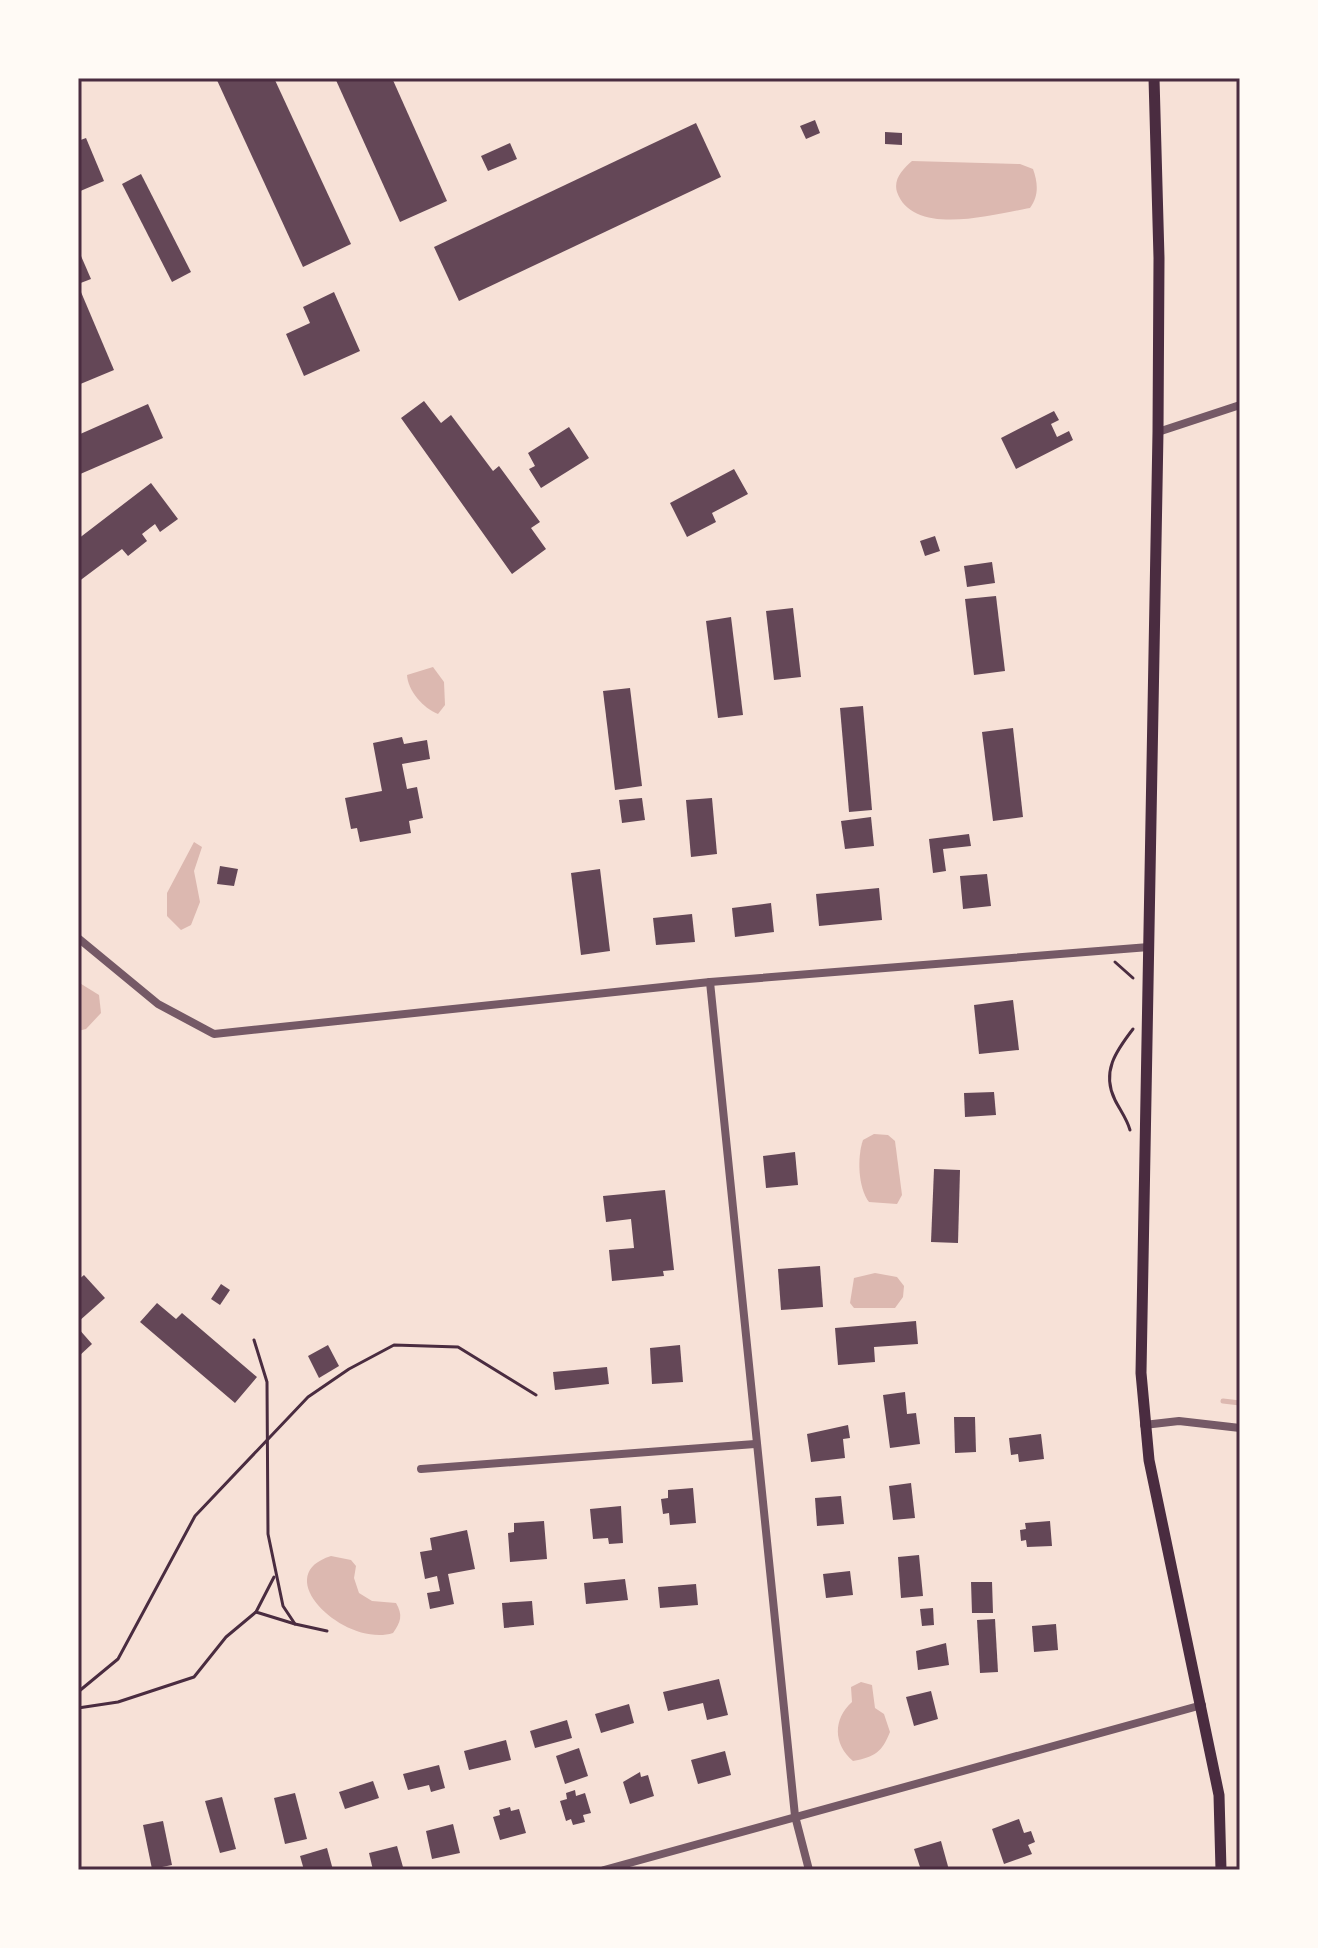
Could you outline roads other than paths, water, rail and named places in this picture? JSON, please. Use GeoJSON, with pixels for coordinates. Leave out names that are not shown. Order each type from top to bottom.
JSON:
{"type":"FeatureCollection","features":[{"type":"Feature","properties":{"kind":"main road"},"geometry":{"type":"LineString","coordinates":[[1154,78],[1159,258],[1158,432],[1141,1373],[1144,1425],[1219,1795],[1221,1870]]}},
{"type":"Feature","properties":{"kind":"street"},"geometry":{"type":"LineString","coordinates":[[1158,432],[1240,405]]}},
{"type":"Feature","properties":{"kind":"street"},"geometry":{"type":"LineString","coordinates":[[78,938],[158,1004],[214,1034],[710,982],[1149,947]]}},
{"type":"Feature","properties":{"kind":"street"},"geometry":{"type":"LineString","coordinates":[[710,982],[795,1816],[809,1870]]}},
{"type":"Feature","properties":{"kind":"street"},"geometry":{"type":"LineString","coordinates":[[1144,1425],[1179,1421],[1240,1428]]}},
{"type":"Feature","properties":{"kind":"street"},"geometry":{"type":"LineString","coordinates":[[421,1469],[755,1444]]}},
{"type":"Feature","properties":{"kind":"street"},"geometry":{"type":"LineString","coordinates":[[604,1870],[1202,1705]]}},
{"type":"Feature","properties":{"kind":"waterway"},"geometry":{"type":"LineString","coordinates":[[1223,1401],[1240,1403]]}}]}
